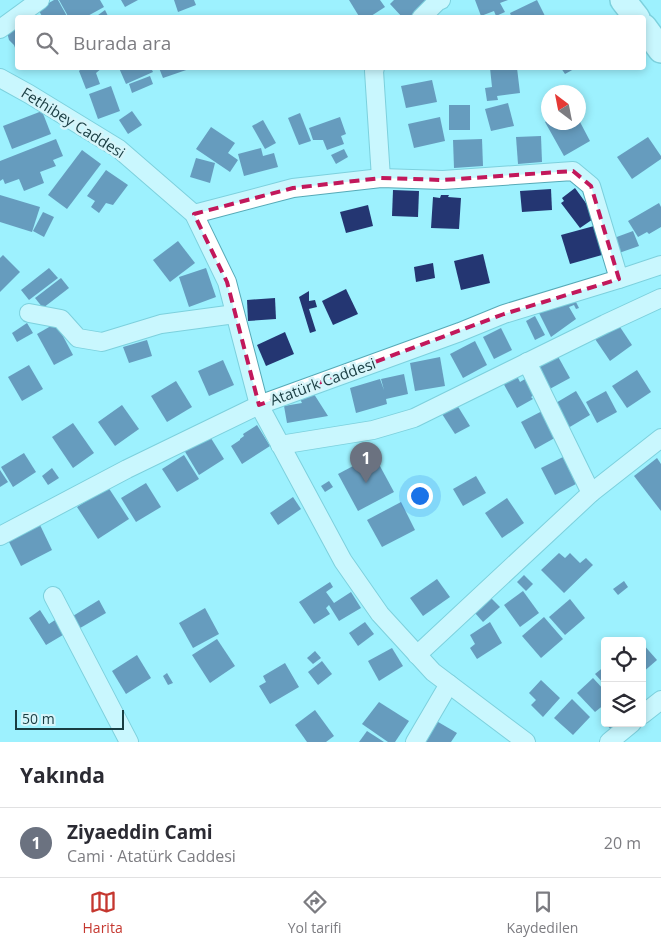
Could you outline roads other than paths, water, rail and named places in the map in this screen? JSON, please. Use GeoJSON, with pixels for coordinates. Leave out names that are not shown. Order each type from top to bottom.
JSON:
{"type":"FeatureCollection","features":[{"type":"Feature","properties":{"kind":"highway"},"geometry":{"type":"LineString","coordinates":[[623,0],[634,15]]}},
{"type":"Feature","properties":{"kind":"highway"},"geometry":{"type":"LineString","coordinates":[[646,30],[661,50]]}},
{"type":"Feature","properties":{"kind":"street"},"geometry":{"type":"LineString","coordinates":[[19,15],[40,0]]}},
{"type":"Feature","properties":{"kind":"street"},"geometry":{"type":"LineString","coordinates":[[424,15],[439,0]]}},
{"type":"Feature","properties":{"kind":"street"},"geometry":{"type":"LineString","coordinates":[[0,29],[15,18]]}},
{"type":"Feature","properties":{"kind":"street"},"geometry":{"type":"LineString","coordinates":[[374,70],[380,178]]}},
{"type":"Feature","properties":{"kind":"street","name":"Fethibey Caddesi"},"geometry":{"type":"LineString","coordinates":[[0,78],[119,149],[194,214],[227,282],[258,405],[343,561],[380,614],[433,672],[526,742]]}},
{"type":"Feature","properties":{"kind":"street"},"geometry":{"type":"LineString","coordinates":[[194,214],[293,188],[380,178],[443,180],[573,171],[591,186],[619,279]]}},
{"type":"Feature","properties":{"kind":"street","name":"Atatürk Caddesi"},"geometry":{"type":"LineString","coordinates":[[0,536],[127,469],[258,405],[460,332],[504,314],[661,265]]}},
{"type":"Feature","properties":{"kind":"street"},"geometry":{"type":"LineString","coordinates":[[280,445],[373,430],[414,418],[661,298]]}},
{"type":"Feature","properties":{"kind":"street"},"geometry":{"type":"LineString","coordinates":[[29,313],[61,319],[78,338],[102,342],[161,324],[236,314]]}},
{"type":"Feature","properties":{"kind":"street"},"geometry":{"type":"LineString","coordinates":[[527,362],[591,493]]}},
{"type":"Feature","properties":{"kind":"street"},"geometry":{"type":"LineString","coordinates":[[418,655],[591,493],[661,438]]}},
{"type":"Feature","properties":{"kind":"street"},"geometry":{"type":"LineString","coordinates":[[53,596],[129,742]]}},
{"type":"Feature","properties":{"kind":"street"},"geometry":{"type":"LineString","coordinates":[[415,742],[449,684]]}},
{"type":"Feature","properties":{"kind":"street"},"geometry":{"type":"LineString","coordinates":[[646,712],[661,700]]}},
{"type":"Feature","properties":{"kind":"street"},"geometry":{"type":"LineString","coordinates":[[609,742],[627,727]]}},
{"type":"Feature","properties":{"kind":"place","name":"Ziyaeddin Cami"},"geometry":{"type":"Point","coordinates":[366,483]}}]}
